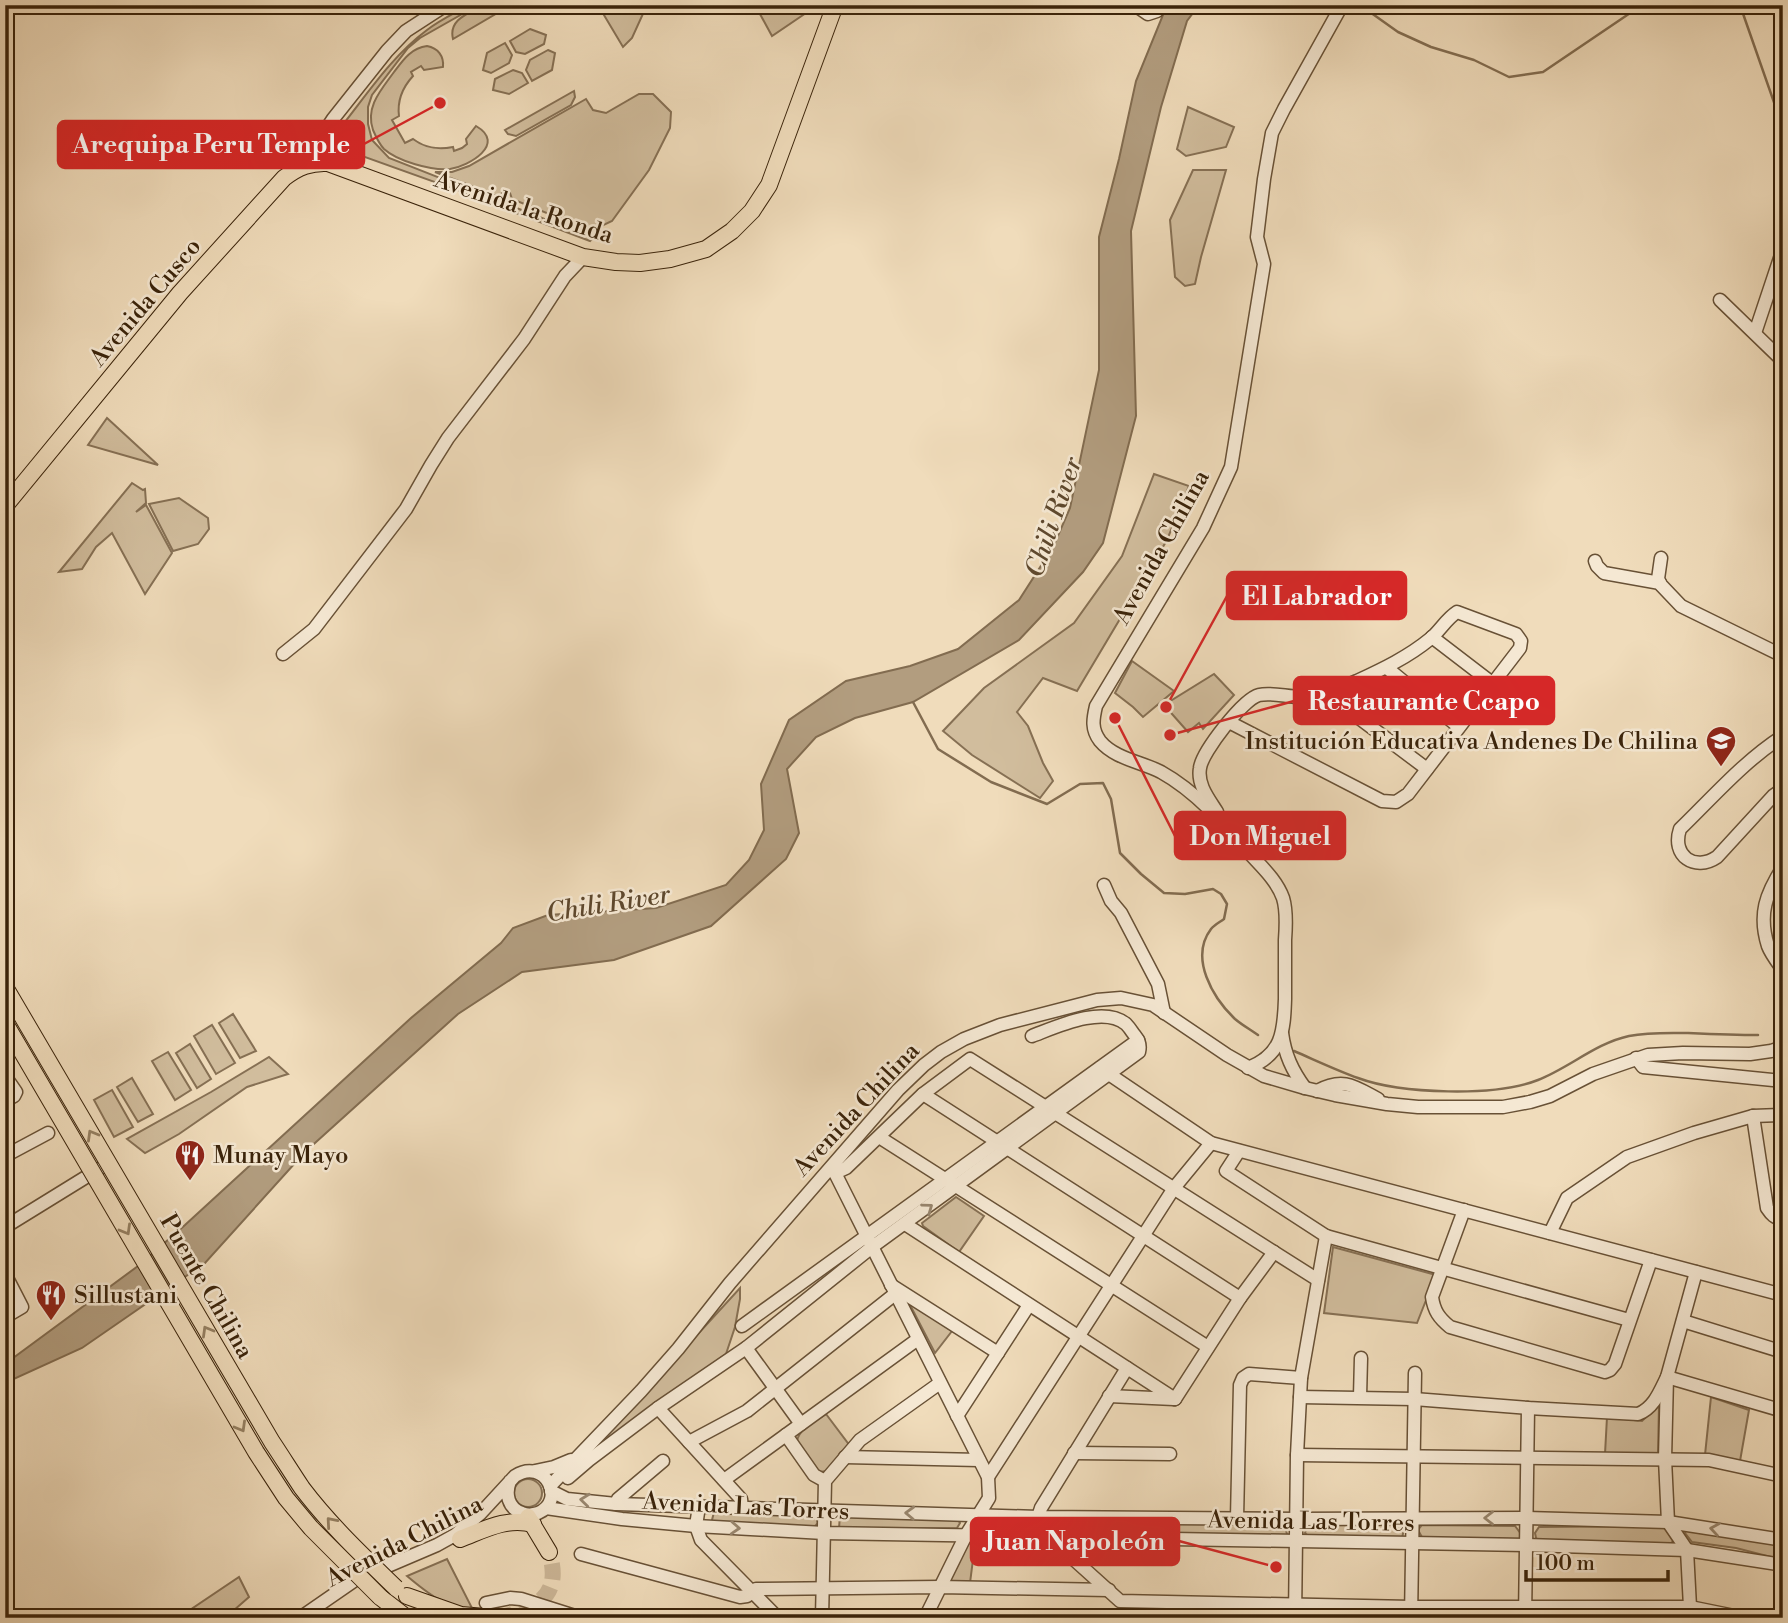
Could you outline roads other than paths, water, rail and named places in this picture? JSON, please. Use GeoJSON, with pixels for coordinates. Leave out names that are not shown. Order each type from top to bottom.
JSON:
{"type":"FeatureCollection","features":[{"type":"Feature","properties":{"kind":"main road","name":"Avenida la Ronda"},"geometry":{"type":"LineString","coordinates":[[302,166],[328,163],[583,257],[628,262],[670,260],[706,249],[732,231],[752,211],[769,184],[835,5]]}},
{"type":"Feature","properties":{"kind":"main road","name":"Avenida Cusco"},"geometry":{"type":"LineString","coordinates":[[5,506],[198,272],[284,178],[302,166]]}},
{"type":"Feature","properties":{"kind":"main road","name":"Puente Chilina"},"geometry":{"type":"LineString","coordinates":[[5,987],[302,1488],[354,1548],[402,1591]]}},
{"type":"Feature","properties":{"kind":"main road","name":"Puente Chilina"},"geometry":{"type":"LineString","coordinates":[[5,1023],[256,1452],[311,1528],[383,1600]]}},
{"type":"Feature","properties":{"kind":"main road"},"geometry":{"type":"LineString","coordinates":[[460,1539],[503,1522],[520,1521],[527,1517],[549,1552]]}},
{"type":"Feature","properties":{"kind":"main road"},"geometry":{"type":"LineString","coordinates":[[402,1591],[461,1615],[497,1618]]}},
{"type":"Feature","properties":{"kind":"main road","name":"Avenida Chilina"},"geometry":{"type":"LineString","coordinates":[[402,1591],[439,1618]]}},
{"type":"Feature","properties":{"kind":"main road"},"geometry":{"type":"LineString","coordinates":[[383,1600],[398,1618]]}},
{"type":"Feature","properties":{"kind":"main road","name":"Avenida Chilina"},"geometry":{"type":"LineString","coordinates":[[383,1600],[407,1618]]}},
{"type":"Feature","properties":{"kind":"street","name":"Avenida Cusco"},"geometry":{"type":"LineString","coordinates":[[302,166],[348,99],[387,51],[406,31],[446,5]]}},
{"type":"Feature","properties":{"kind":"street"},"geometry":{"type":"LineString","coordinates":[[1135,5],[1148,14],[1157,11],[1161,5]]}},
{"type":"Feature","properties":{"kind":"street","name":"Avenida Chilina"},"geometry":{"type":"LineString","coordinates":[[1311,1089],[1293,1072],[1285,1053],[1282,1033],[1286,918],[1283,899],[1275,882],[1229,830],[1184,786],[1159,771],[1111,751],[1095,732],[1093,721],[1096,706],[1203,528],[1231,467],[1264,264],[1257,237],[1272,134],[1342,5]]}},
{"type":"Feature","properties":{"kind":"street"},"geometry":{"type":"LineString","coordinates":[[324,134],[328,163]]}},
{"type":"Feature","properties":{"kind":"street"},"geometry":{"type":"LineString","coordinates":[[1755,333],[1783,249]]}},
{"type":"Feature","properties":{"kind":"street"},"geometry":{"type":"LineString","coordinates":[[283,654],[314,629],[406,509],[448,438],[524,339],[565,276],[583,257]]}},
{"type":"Feature","properties":{"kind":"street"},"geometry":{"type":"LineString","coordinates":[[1720,300],[1783,361]]}},
{"type":"Feature","properties":{"kind":"street"},"geometry":{"type":"LineString","coordinates":[[1661,558],[1658,579],[1673,600],[1783,656]]}},
{"type":"Feature","properties":{"kind":"street"},"geometry":{"type":"LineString","coordinates":[[1595,561],[1604,573],[1660,583]]}},
{"type":"Feature","properties":{"kind":"street"},"geometry":{"type":"LineString","coordinates":[[1229,722],[1382,801],[1396,802],[1403,799],[1427,769],[1520,648],[1521,640],[1519,636],[1457,612],[1415,651],[1387,668],[1327,694],[1259,695],[1246,703],[1229,722],[1211,745],[1199,767],[1200,782],[1229,830]]}},
{"type":"Feature","properties":{"kind":"street"},"geometry":{"type":"LineString","coordinates":[[1432,637],[1492,684]]}},
{"type":"Feature","properties":{"kind":"street"},"geometry":{"type":"LineString","coordinates":[[1387,668],[1459,727]]}},
{"type":"Feature","properties":{"kind":"street"},"geometry":{"type":"LineString","coordinates":[[1327,694],[1427,769]]}},
{"type":"Feature","properties":{"kind":"street"},"geometry":{"type":"LineString","coordinates":[[1783,737],[1741,770],[1680,829],[1680,850],[1695,863],[1709,862],[1783,789]]}},
{"type":"Feature","properties":{"kind":"street"},"geometry":{"type":"LineString","coordinates":[[1783,867],[1769,889],[1764,923],[1769,948],[1783,970]]}},
{"type":"Feature","properties":{"kind":"street"},"geometry":{"type":"LineString","coordinates":[[1104,885],[1157,984],[1164,1013]]}},
{"type":"Feature","properties":{"kind":"street","name":"Avenida Chilina"},"geometry":{"type":"LineString","coordinates":[[551,1489],[660,1370],[730,1283],[833,1170],[898,1090],[941,1052],[1000,1025],[1097,1000],[1121,998],[1153,1005],[1264,1076],[1311,1089],[1387,1104],[1418,1107],[1503,1107],[1550,1096],[1593,1074],[1648,1055],[1749,1054],[1782,1048]]}},
{"type":"Feature","properties":{"kind":"street"},"geometry":{"type":"LineString","coordinates":[[742,1326],[869,1242],[1104,1071],[1139,1052],[1140,1048],[1138,1040],[1126,1024],[1114,1018],[1081,1019],[1032,1036]]}},
{"type":"Feature","properties":{"kind":"street"},"geometry":{"type":"LineString","coordinates":[[1248,1068],[1270,1056],[1282,1033]]}},
{"type":"Feature","properties":{"kind":"street"},"geometry":{"type":"LineString","coordinates":[[925,1618],[966,1535],[989,1498],[988,1477],[833,1170],[846,1168],[923,1094],[971,1059],[1318,1280]]}},
{"type":"Feature","properties":{"kind":"street"},"geometry":{"type":"LineString","coordinates":[[1636,1059],[1643,1067],[1783,1081]]}},
{"type":"Feature","properties":{"kind":"street"},"geometry":{"type":"LineString","coordinates":[[1104,1071],[1211,1143],[1783,1295]]}},
{"type":"Feature","properties":{"kind":"street"},"geometry":{"type":"LineString","coordinates":[[5,1076],[16,1092],[5,1101]]}},
{"type":"Feature","properties":{"kind":"street"},"geometry":{"type":"LineString","coordinates":[[923,1094],[1240,1298]]}},
{"type":"Feature","properties":{"kind":"street"},"geometry":{"type":"LineString","coordinates":[[1550,1233],[1567,1198],[1627,1157],[1753,1116],[1783,1115]]}},
{"type":"Feature","properties":{"kind":"street"},"geometry":{"type":"LineString","coordinates":[[1753,1116],[1767,1208],[1772,1215],[1783,1219]]}},
{"type":"Feature","properties":{"kind":"street"},"geometry":{"type":"LineString","coordinates":[[5,1156],[48,1133]]}},
{"type":"Feature","properties":{"kind":"street"},"geometry":{"type":"LineString","coordinates":[[879,1137],[1208,1347]]}},
{"type":"Feature","properties":{"kind":"street"},"geometry":{"type":"LineString","coordinates":[[988,1477],[1174,1188],[1211,1143]]}},
{"type":"Feature","properties":{"kind":"street"},"geometry":{"type":"LineString","coordinates":[[1240,1150],[1226,1171],[1326,1236],[1629,1320]]}},
{"type":"Feature","properties":{"kind":"street"},"geometry":{"type":"LineString","coordinates":[[5,1227],[99,1169]]}},
{"type":"Feature","properties":{"kind":"street"},"geometry":{"type":"LineString","coordinates":[[551,1489],[658,1408],[746,1348],[869,1242],[905,1224],[951,1183]]}},
{"type":"Feature","properties":{"kind":"street"},"geometry":{"type":"LineString","coordinates":[[1464,1210],[1432,1297],[1440,1320],[1450,1327],[1605,1372],[1615,1364],[1651,1260]]}},
{"type":"Feature","properties":{"kind":"street"},"geometry":{"type":"LineString","coordinates":[[905,1224],[1175,1399]]}},
{"type":"Feature","properties":{"kind":"street"},"geometry":{"type":"LineString","coordinates":[[1295,1611],[1301,1377],[1326,1236]]}},
{"type":"Feature","properties":{"kind":"street"},"geometry":{"type":"LineString","coordinates":[[1175,1399],[1240,1298],[1274,1252]]}},
{"type":"Feature","properties":{"kind":"street"},"geometry":{"type":"LineString","coordinates":[[1300,1397],[1414,1399],[1638,1414],[1653,1404],[1667,1377],[1696,1272]]}},
{"type":"Feature","properties":{"kind":"street"},"geometry":{"type":"LineString","coordinates":[[5,1274],[22,1307],[5,1317]]}},
{"type":"Feature","properties":{"kind":"street"},"geometry":{"type":"LineString","coordinates":[[893,1289],[998,1353]]}},
{"type":"Feature","properties":{"kind":"street"},"geometry":{"type":"LineString","coordinates":[[689,1442],[747,1412],[893,1289]]}},
{"type":"Feature","properties":{"kind":"street"},"geometry":{"type":"LineString","coordinates":[[957,1416],[1029,1305]]}},
{"type":"Feature","properties":{"kind":"street"},"geometry":{"type":"LineString","coordinates":[[1683,1321],[1783,1352]]}},
{"type":"Feature","properties":{"kind":"street"},"geometry":{"type":"LineString","coordinates":[[724,1480],[918,1339]]}},
{"type":"Feature","properties":{"kind":"street"},"geometry":{"type":"LineString","coordinates":[[746,1348],[801,1424]]}},
{"type":"Feature","properties":{"kind":"street"},"geometry":{"type":"LineString","coordinates":[[1360,1397],[1361,1357]]}},
{"type":"Feature","properties":{"kind":"street"},"geometry":{"type":"LineString","coordinates":[[1038,1517],[1126,1367]]}},
{"type":"Feature","properties":{"kind":"street"},"geometry":{"type":"LineString","coordinates":[[1237,1518],[1240,1385],[1243,1378],[1249,1374],[1301,1377]]}},
{"type":"Feature","properties":{"kind":"street"},"geometry":{"type":"LineString","coordinates":[[1411,1612],[1415,1374]]}},
{"type":"Feature","properties":{"kind":"street"},"geometry":{"type":"LineString","coordinates":[[1667,1377],[1783,1411]]}},
{"type":"Feature","properties":{"kind":"street"},"geometry":{"type":"LineString","coordinates":[[1667,1377],[1665,1459],[1668,1521],[1687,1550],[1692,1612]]}},
{"type":"Feature","properties":{"kind":"street"},"geometry":{"type":"LineString","coordinates":[[822,1618],[825,1481],[860,1440],[940,1383]]}},
{"type":"Feature","properties":{"kind":"street"},"geometry":{"type":"LineString","coordinates":[[1109,1396],[1175,1399]]}},
{"type":"Feature","properties":{"kind":"street"},"geometry":{"type":"LineString","coordinates":[[658,1408],[741,1499],[742,1508]]}},
{"type":"Feature","properties":{"kind":"street"},"geometry":{"type":"LineString","coordinates":[[1525,1612],[1528,1408]]}},
{"type":"Feature","properties":{"kind":"street"},"geometry":{"type":"LineString","coordinates":[[786,1435],[814,1475],[825,1481]]}},
{"type":"Feature","properties":{"kind":"street"},"geometry":{"type":"LineString","coordinates":[[1074,1452],[1170,1454]]}},
{"type":"Feature","properties":{"kind":"street"},"geometry":{"type":"LineString","coordinates":[[1297,1455],[1709,1460],[1783,1476]]}},
{"type":"Feature","properties":{"kind":"street","name":"Avenida Chilina"},"geometry":{"type":"LineString","coordinates":[[535,1471],[578,1457]]}},
{"type":"Feature","properties":{"kind":"street"},"geometry":{"type":"LineString","coordinates":[[845,1457],[979,1460]]}},
{"type":"Feature","properties":{"kind":"street"},"geometry":{"type":"LineString","coordinates":[[616,1504],[618,1499],[663,1461]]}},
{"type":"Feature","properties":{"kind":"street"},"geometry":{"type":"LineString","coordinates":[[535,1471],[547,1479],[551,1489],[546,1508],[527,1517],[515,1509],[508,1499],[510,1481],[521,1472],[535,1471]]}},
{"type":"Feature","properties":{"kind":"street","name":"Avenida Chilina"},"geometry":{"type":"LineString","coordinates":[[300,1618],[355,1580],[455,1535],[480,1514],[510,1481]]}},
{"type":"Feature","properties":{"kind":"street","name":"Avenida Las Torres"},"geometry":{"type":"LineString","coordinates":[[551,1489],[567,1499],[616,1504],[978,1516],[1668,1521],[1783,1540]]}},
{"type":"Feature","properties":{"kind":"street"},"geometry":{"type":"LineString","coordinates":[[989,1498],[1010,1516]]}},
{"type":"Feature","properties":{"kind":"street"},"geometry":{"type":"LineString","coordinates":[[699,1506],[696,1526],[701,1539],[778,1618]]}},
{"type":"Feature","properties":{"kind":"street","name":"Avenida Las Torres"},"geometry":{"type":"LineString","coordinates":[[546,1508],[622,1520],[824,1533],[1687,1550],[1783,1565]]}},
{"type":"Feature","properties":{"kind":"street"},"geometry":{"type":"LineString","coordinates":[[1055,1538],[1059,1546],[1120,1601],[1295,1611],[1692,1612],[1744,1618]]}},
{"type":"Feature","properties":{"kind":"street","name":"Avenida Chilina"},"geometry":{"type":"LineString","coordinates":[[314,1618],[358,1584],[460,1539]]}},
{"type":"Feature","properties":{"kind":"street"},"geometry":{"type":"LineString","coordinates":[[581,1554],[740,1597],[747,1596],[756,1589],[940,1587],[1109,1590]]}},
{"type":"Feature","properties":{"kind":"street"},"geometry":{"type":"LineString","coordinates":[[486,1603],[510,1598],[521,1599],[581,1618]]}},
{"type":"Feature","properties":{"kind":"waterway"},"geometry":{"type":"LineString","coordinates":[[1360,5],[1398,32],[1431,47],[1474,60],[1509,77],[1543,72],[1642,5]]}},
{"type":"Feature","properties":{"kind":"waterway"},"geometry":{"type":"LineString","coordinates":[[1740,5],[1783,128]]}},
{"type":"Feature","properties":{"kind":"waterway"},"geometry":{"type":"LineString","coordinates":[[913,702],[938,749],[991,782],[1047,804],[1080,784],[1103,783],[1111,799],[1120,853],[1141,874],[1164,893],[1185,894],[1213,889],[1221,894],[1227,904],[1224,919],[1212,928],[1202,952],[1206,977],[1227,1010],[1258,1035]]}},
{"type":"Feature","properties":{"kind":"waterway"},"geometry":{"type":"LineString","coordinates":[[1294,1051],[1376,1083],[1423,1090],[1473,1091],[1498,1089],[1538,1080],[1605,1044],[1629,1036],[1666,1033],[1758,1035]]}},
{"type":"Feature","properties":{"kind":"tunnel"},"geometry":{"type":"LineString","coordinates":[[497,1618],[524,1610],[543,1598],[552,1580],[549,1552]]}},
{"type":"Feature","properties":{"kind":"place","name":"Arequipa Peru Temple"},"geometry":{"type":"Point","coordinates":[440,103]}},
{"type":"Feature","properties":{"kind":"place","name":"El Labrador"},"geometry":{"type":"Point","coordinates":[1166,707]}},
{"type":"Feature","properties":{"kind":"place","name":"Don Miguel"},"geometry":{"type":"Point","coordinates":[1115,718]}},
{"type":"Feature","properties":{"kind":"place","name":"Restaurante Ccapo"},"geometry":{"type":"Point","coordinates":[1170,735]}},
{"type":"Feature","properties":{"kind":"place","name":"Institución Educativa Andenes De Chilina"},"geometry":{"type":"Point","coordinates":[1721,768]}},
{"type":"Feature","properties":{"kind":"place","name":"Munay Mayo"},"geometry":{"type":"Point","coordinates":[190,1182]}},
{"type":"Feature","properties":{"kind":"place","name":"Sillustani"},"geometry":{"type":"Point","coordinates":[51,1322]}},
{"type":"Feature","properties":{"kind":"place","name":"Juan Napoleón"},"geometry":{"type":"Point","coordinates":[1276,1567]}},
{"type":"Feature","properties":{"kind":"water label","name":"Chili River"},"geometry":{"type":"Point","coordinates":[1053,517]}},
{"type":"Feature","properties":{"kind":"water label","name":"Chili River"},"geometry":{"type":"Point","coordinates":[608,903]}}]}
